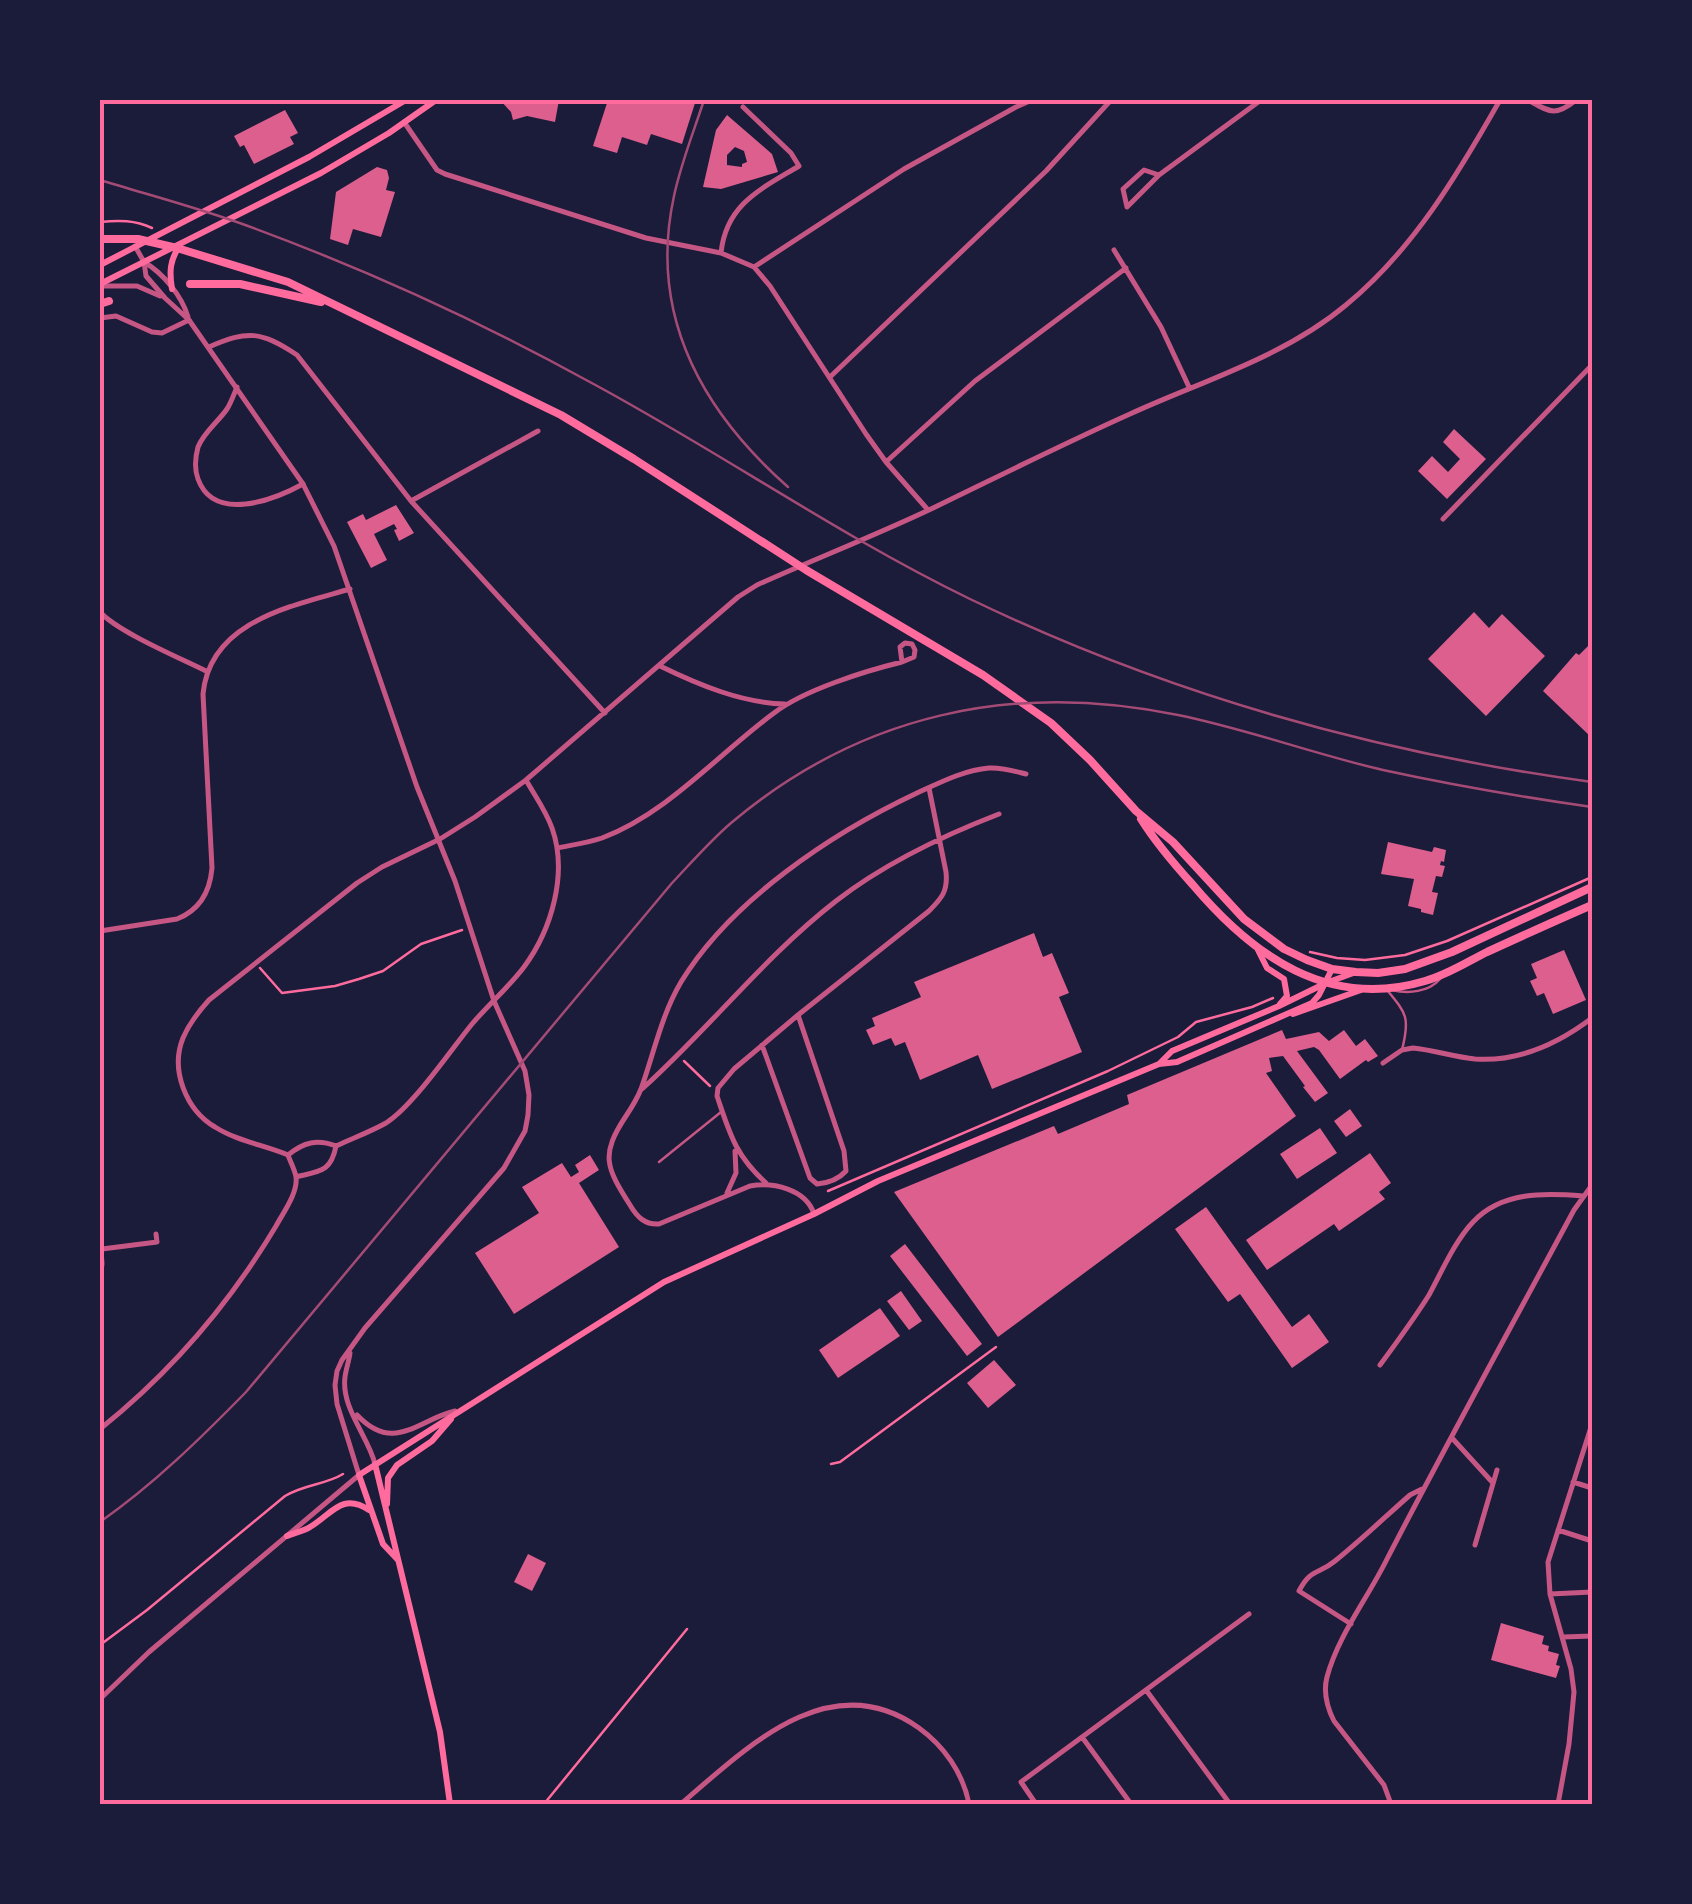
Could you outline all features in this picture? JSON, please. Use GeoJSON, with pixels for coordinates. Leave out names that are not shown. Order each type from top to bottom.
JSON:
{"type":"FeatureCollection","features":[{"type":"Feature","properties":{"kind":"main road"},"geometry":{"type":"LineString","coordinates":[[100,264],[328,147],[406,100]]}},
{"type":"Feature","properties":{"kind":"main road"},"geometry":{"type":"LineString","coordinates":[[100,285],[344,160],[436,100]]}},
{"type":"Feature","properties":{"kind":"main road"},"geometry":{"type":"LineString","coordinates":[[100,240],[138,240],[176,248],[288,282],[561,415],[634,459],[806,570],[983,674],[1051,722],[1136,811],[1214,911],[1258,950],[1289,968],[1326,983],[1362,990],[1408,986],[1443,974],[1592,905]]}},
{"type":"Feature","properties":{"kind":"main road"},"geometry":{"type":"LineString","coordinates":[[172,289],[172,256],[180,244]]}},
{"type":"Feature","properties":{"kind":"main road"},"geometry":{"type":"LineString","coordinates":[[190,284],[240,284],[335,306]]}},
{"type":"Feature","properties":{"kind":"main road"},"geometry":{"type":"LineString","coordinates":[[1136,811],[1173,842],[1224,899],[1264,936],[1332,969],[1378,973],[1428,962],[1592,888]]}},
{"type":"Feature","properties":{"kind":"main road"},"geometry":{"type":"LineString","coordinates":[[1258,950],[1267,968],[1284,980],[1287,996],[1279,1006]]}},
{"type":"Feature","properties":{"kind":"main road"},"geometry":{"type":"LineString","coordinates":[[398,1560],[383,1544],[359,1475],[458,1411],[664,1282],[878,1181],[1282,1017],[1312,1002],[1332,969]]}},
{"type":"Feature","properties":{"kind":"main road"},"geometry":{"type":"LineString","coordinates":[[1159,1064],[1172,1051],[1356,972]]}},
{"type":"Feature","properties":{"kind":"main road"},"geometry":{"type":"LineString","coordinates":[[1282,1017],[1362,990]]}},
{"type":"Feature","properties":{"kind":"main road"},"geometry":{"type":"LineString","coordinates":[[387,1513],[388,1478],[396,1465],[432,1441],[458,1411]]}},
{"type":"Feature","properties":{"kind":"main road"},"geometry":{"type":"LineString","coordinates":[[375,1464],[440,1732],[450,1804]]}},
{"type":"Feature","properties":{"kind":"main road"},"geometry":{"type":"LineString","coordinates":[[286,1536],[309,1528],[344,1503],[358,1504],[372,1512]]}},
{"type":"Feature","properties":{"kind":"street"},"geometry":{"type":"LineString","coordinates":[[754,266],[904,169],[1032,100]]}},
{"type":"Feature","properties":{"kind":"street"},"geometry":{"type":"LineString","coordinates":[[830,377],[1046,171],[1111,100]]}},
{"type":"Feature","properties":{"kind":"street"},"geometry":{"type":"LineString","coordinates":[[1159,175],[1144,170],[1123,189],[1127,207],[1159,175],[1262,100]]}},
{"type":"Feature","properties":{"kind":"street"},"geometry":{"type":"LineString","coordinates":[[288,1155],[232,1136],[203,1120],[192,1107],[181,1079],[180,1051],[190,1024],[210,1000],[357,883],[475,818],[526,780],[757,584],[928,510],[1082,435],[1300,337],[1324,322],[1370,284],[1445,194],[1500,100]]}},
{"type":"Feature","properties":{"kind":"street"},"geometry":{"type":"LineString","coordinates":[[1528,100],[1556,112],[1576,100]]}},
{"type":"Feature","properties":{"kind":"street"},"geometry":{"type":"LineString","coordinates":[[721,252],[725,229],[736,210],[799,166],[791,153],[743,108]]}},
{"type":"Feature","properties":{"kind":"street"},"geometry":{"type":"LineString","coordinates":[[404,122],[437,170],[445,174],[646,238],[721,252],[754,266],[886,462],[928,510]]}},
{"type":"Feature","properties":{"kind":"street"},"geometry":{"type":"LineString","coordinates":[[100,1699],[149,1652],[359,1475],[336,1404],[337,1371],[365,1328],[504,1168],[525,1131],[529,1095],[525,1071],[494,1002],[440,839],[416,787],[334,546],[303,484],[189,320],[146,276],[135,246]]}},
{"type":"Feature","properties":{"kind":"street"},"geometry":{"type":"LineString","coordinates":[[1114,250],[1162,327],[1190,388]]}},
{"type":"Feature","properties":{"kind":"street"},"geometry":{"type":"LineString","coordinates":[[144,262],[157,270],[172,289],[186,308],[189,320]]}},
{"type":"Feature","properties":{"kind":"street"},"geometry":{"type":"LineString","coordinates":[[886,462],[975,381],[1126,268]]}},
{"type":"Feature","properties":{"kind":"street"},"geometry":{"type":"LineString","coordinates":[[100,285],[137,286],[165,298]]}},
{"type":"Feature","properties":{"kind":"street"},"geometry":{"type":"LineString","coordinates":[[100,318],[116,316],[162,333],[189,320]]}},
{"type":"Feature","properties":{"kind":"street"},"geometry":{"type":"LineString","coordinates":[[209,347],[235,336],[256,334],[297,355],[411,501],[605,713]]}},
{"type":"Feature","properties":{"kind":"street"},"geometry":{"type":"LineString","coordinates":[[1443,520],[1592,365]]}},
{"type":"Feature","properties":{"kind":"street"},"geometry":{"type":"LineString","coordinates":[[237,388],[200,444],[195,459],[199,483],[223,503],[242,504],[283,494],[303,484]]}},
{"type":"Feature","properties":{"kind":"street"},"geometry":{"type":"LineString","coordinates":[[411,501],[538,432]]}},
{"type":"Feature","properties":{"kind":"street"},"geometry":{"type":"LineString","coordinates":[[100,932],[177,919],[188,914],[206,895],[212,868],[203,712],[206,671],[224,645],[256,621],[350,588]]}},
{"type":"Feature","properties":{"kind":"street"},"geometry":{"type":"LineString","coordinates":[[100,612],[104,618],[206,671]]}},
{"type":"Feature","properties":{"kind":"street"},"geometry":{"type":"LineString","coordinates":[[557,848],[598,840],[649,812],[787,704],[846,679],[902,662]]}},
{"type":"Feature","properties":{"kind":"street"},"geometry":{"type":"LineString","coordinates":[[660,666],[711,688],[770,704],[787,704]]}},
{"type":"Feature","properties":{"kind":"street"},"geometry":{"type":"LineString","coordinates":[[766,1184],[750,1186],[651,1225],[632,1210],[609,1169],[613,1137],[640,1092],[670,1004],[697,959],[771,884],[823,845],[870,817],[974,770],[992,768],[1026,774]]}},
{"type":"Feature","properties":{"kind":"street"},"geometry":{"type":"LineString","coordinates":[[288,1155],[298,1147],[322,1141],[336,1146],[387,1122],[524,967],[550,916],[558,872],[553,829],[526,780]]}},
{"type":"Feature","properties":{"kind":"street"},"geometry":{"type":"LineString","coordinates":[[814,1214],[801,1195],[766,1184],[748,1168],[735,1148],[717,1096],[718,1088],[762,1045],[944,895],[947,883],[929,788]]}},
{"type":"Feature","properties":{"kind":"street"},"geometry":{"type":"LineString","coordinates":[[640,1092],[836,900],[939,838],[999,814]]}},
{"type":"Feature","properties":{"kind":"street"},"geometry":{"type":"LineString","coordinates":[[762,1045],[810,1178],[816,1184],[840,1177],[846,1171],[844,1151],[798,1015]]}},
{"type":"Feature","properties":{"kind":"street"},"geometry":{"type":"LineString","coordinates":[[1383,1063],[1402,1050],[1413,1048],[1481,1060],[1502,1057],[1548,1045],[1592,1018]]}},
{"type":"Feature","properties":{"kind":"street"},"geometry":{"type":"LineString","coordinates":[[296,1178],[322,1170],[334,1161],[336,1146]]}},
{"type":"Feature","properties":{"kind":"street"},"geometry":{"type":"LineString","coordinates":[[725,1195],[736,1173],[735,1148]]}},
{"type":"Feature","properties":{"kind":"street"},"geometry":{"type":"LineString","coordinates":[[100,1428],[156,1379],[199,1334],[264,1245],[293,1192],[296,1178],[288,1155]]}},
{"type":"Feature","properties":{"kind":"street"},"geometry":{"type":"LineString","coordinates":[[1391,1804],[1384,1785],[1328,1710],[1326,1681],[1351,1624],[1424,1487],[1592,1185]]}},
{"type":"Feature","properties":{"kind":"street"},"geometry":{"type":"LineString","coordinates":[[1380,1365],[1421,1308],[1474,1221],[1495,1206],[1520,1196],[1583,1196]]}},
{"type":"Feature","properties":{"kind":"street"},"geometry":{"type":"LineString","coordinates":[[102,1249],[156,1242],[156,1234]]}},
{"type":"Feature","properties":{"kind":"street"},"geometry":{"type":"LineString","coordinates":[[100,1235],[100,1279]]}},
{"type":"Feature","properties":{"kind":"street"},"geometry":{"type":"LineString","coordinates":[[351,1350],[345,1389],[375,1464]]}},
{"type":"Feature","properties":{"kind":"street"},"geometry":{"type":"LineString","coordinates":[[352,1409],[366,1424],[389,1434],[404,1434],[436,1416],[458,1411]]}},
{"type":"Feature","properties":{"kind":"street"},"geometry":{"type":"LineString","coordinates":[[1558,1804],[1574,1709],[1571,1669],[1550,1594],[1548,1562],[1592,1424]]}},
{"type":"Feature","properties":{"kind":"street"},"geometry":{"type":"LineString","coordinates":[[1452,1438],[1493,1483]]}},
{"type":"Feature","properties":{"kind":"street"},"geometry":{"type":"LineString","coordinates":[[1475,1545],[1497,1470]]}},
{"type":"Feature","properties":{"kind":"street"},"geometry":{"type":"LineString","coordinates":[[1572,1482],[1592,1488]]}},
{"type":"Feature","properties":{"kind":"street"},"geometry":{"type":"LineString","coordinates":[[1351,1624],[1299,1591],[1305,1578],[1332,1564],[1424,1487]]}},
{"type":"Feature","properties":{"kind":"street"},"geometry":{"type":"LineString","coordinates":[[1558,1530],[1592,1540]]}},
{"type":"Feature","properties":{"kind":"street"},"geometry":{"type":"LineString","coordinates":[[1550,1594],[1592,1592]]}},
{"type":"Feature","properties":{"kind":"street"},"geometry":{"type":"LineString","coordinates":[[1036,1804],[1021,1782],[1249,1614]]}},
{"type":"Feature","properties":{"kind":"street"},"geometry":{"type":"LineString","coordinates":[[1563,1637],[1592,1636]]}},
{"type":"Feature","properties":{"kind":"street"},"geometry":{"type":"LineString","coordinates":[[1146,1690],[1230,1804]]}},
{"type":"Feature","properties":{"kind":"street"},"geometry":{"type":"LineString","coordinates":[[681,1804],[760,1737],[792,1718],[833,1706],[884,1710],[930,1736],[956,1768],[970,1804]]}},
{"type":"Feature","properties":{"kind":"street"},"geometry":{"type":"LineString","coordinates":[[1082,1737],[1131,1804]]}},
{"type":"Feature","properties":{"kind":"lane"},"geometry":{"type":"LineString","coordinates":[[1386,989],[1406,1013],[1402,1050]]}},
{"type":"Feature","properties":{"kind":"lane"},"geometry":{"type":"LineString","coordinates":[[659,1162],[722,1110]]}},
{"type":"Feature","properties":{"kind":"path"},"geometry":{"type":"LineString","coordinates":[[100,222],[140,222],[154,228]]}},
{"type":"Feature","properties":{"kind":"path"},"geometry":{"type":"LineString","coordinates":[[1310,951],[1337,958],[1385,959],[1426,950],[1592,876]]}},
{"type":"Feature","properties":{"kind":"path"},"geometry":{"type":"LineString","coordinates":[[256,963],[282,993],[334,986],[382,971],[421,944],[470,928]]}},
{"type":"Feature","properties":{"kind":"path"},"geometry":{"type":"LineString","coordinates":[[825,1191],[1108,1071],[1178,1037],[1196,1022],[1264,1003],[1279,994]]}},
{"type":"Feature","properties":{"kind":"path"},"geometry":{"type":"LineString","coordinates":[[679,1056],[707,1085],[718,1088]]}},
{"type":"Feature","properties":{"kind":"path"},"geometry":{"type":"LineString","coordinates":[[831,1464],[840,1462],[996,1347]]}},
{"type":"Feature","properties":{"kind":"path"},"geometry":{"type":"LineString","coordinates":[[100,1645],[285,1496],[297,1488],[344,1474]]}},
{"type":"Feature","properties":{"kind":"path"},"geometry":{"type":"LineString","coordinates":[[544,1804],[687,1629]]}},
{"type":"Feature","properties":{"kind":"building"},"geometry":{"type":"Polygon","coordinates":[[[500,100],[559,100],[555,122],[527,116],[513,120],[500,100]]]}},
{"type":"Feature","properties":{"kind":"building"},"geometry":{"type":"Polygon","coordinates":[[[608,100],[696,100],[682,144],[651,134],[647,145],[622,137],[617,153],[593,146],[608,100]]]}},
{"type":"Feature","properties":{"kind":"building"},"geometry":{"type":"Polygon","coordinates":[[[285,110],[298,133],[290,137],[294,144],[254,164],[234,136],[285,110]]]}},
{"type":"Feature","properties":{"kind":"building"},"geometry":{"type":"Polygon","coordinates":[[[727,115],[772,154],[778,172],[721,189],[703,187],[716,130],[727,115]],[[735,147],[727,155],[727,165],[742,167],[747,162],[744,151],[735,147]]]}},
{"type":"Feature","properties":{"kind":"building"},"geometry":{"type":"Polygon","coordinates":[[[377,167],[387,170],[386,190],[395,192],[381,237],[353,229],[348,245],[330,239],[336,192],[377,167]]]}},
{"type":"Feature","properties":{"kind":"building"},"geometry":{"type":"Polygon","coordinates":[[[1454,429],[1486,459],[1447,499],[1418,471],[1432,456],[1448,472],[1460,459],[1443,442],[1454,429]]]}},
{"type":"Feature","properties":{"kind":"building"},"geometry":{"type":"Polygon","coordinates":[[[396,505],[414,533],[399,541],[394,524],[374,534],[387,560],[371,568],[347,522],[363,514],[366,520],[396,505]]]}},
{"type":"Feature","properties":{"kind":"building"},"geometry":{"type":"Polygon","coordinates":[[[1474,612],[1489,628],[1502,614],[1545,656],[1486,716],[1428,659],[1474,612]]]}},
{"type":"Feature","properties":{"kind":"building"},"geometry":{"type":"Polygon","coordinates":[[[1592,642],[1592,738],[1543,691],[1576,653],[1579,655],[1592,642]]]}},
{"type":"Feature","properties":{"kind":"building"},"geometry":{"type":"Polygon","coordinates":[[[1388,842],[1432,852],[1434,847],[1446,850],[1440,865],[1445,866],[1442,877],[1436,876],[1432,892],[1438,893],[1433,915],[1408,906],[1414,879],[1381,874],[1388,842]]]}},
{"type":"Feature","properties":{"kind":"building"},"geometry":{"type":"Polygon","coordinates":[[[1034,933],[1043,957],[1052,953],[1069,993],[1059,997],[1082,1052],[992,1089],[978,1055],[920,1080],[905,1042],[895,1046],[891,1038],[873,1045],[866,1030],[875,1026],[872,1018],[921,997],[914,982],[1034,933]]]}},
{"type":"Feature","properties":{"kind":"building"},"geometry":{"type":"Polygon","coordinates":[[[1564,950],[1586,1000],[1553,1014],[1544,993],[1537,996],[1530,981],[1537,978],[1531,964],[1564,950]]]}},
{"type":"Feature","properties":{"kind":"building"},"geometry":{"type":"Polygon","coordinates":[[[1282,1030],[1286,1039],[1319,1032],[1329,1041],[1344,1030],[1356,1046],[1365,1039],[1378,1056],[1340,1079],[1319,1050],[1314,1047],[1297,1051],[1328,1093],[1315,1102],[1283,1056],[1269,1058],[1272,1071],[1266,1073],[1296,1116],[998,1337],[894,1192],[1054,1126],[1058,1134],[1129,1104],[1127,1095],[1282,1030]]]}},
{"type":"Feature","properties":{"kind":"building"},"geometry":{"type":"Polygon","coordinates":[[[1350,1109],[1362,1126],[1346,1137],[1334,1121],[1350,1109]]]}},
{"type":"Feature","properties":{"kind":"building"},"geometry":{"type":"Polygon","coordinates":[[[1320,1128],[1337,1153],[1297,1179],[1280,1154],[1320,1128]]]}},
{"type":"Feature","properties":{"kind":"building"},"geometry":{"type":"Polygon","coordinates":[[[1370,1153],[1391,1183],[1379,1192],[1385,1199],[1339,1231],[1334,1224],[1267,1270],[1246,1240],[1370,1153]]]}},
{"type":"Feature","properties":{"kind":"building"},"geometry":{"type":"Polygon","coordinates":[[[590,1155],[599,1170],[579,1183],[619,1247],[514,1314],[475,1253],[539,1213],[522,1187],[562,1163],[571,1177],[579,1172],[575,1165],[590,1155]]]}},
{"type":"Feature","properties":{"kind":"building"},"geometry":{"type":"Polygon","coordinates":[[[1206,1207],[1292,1327],[1309,1314],[1329,1342],[1292,1368],[1240,1294],[1228,1302],[1175,1229],[1206,1207]]]}},
{"type":"Feature","properties":{"kind":"building"},"geometry":{"type":"Polygon","coordinates":[[[905,1244],[982,1344],[967,1356],[890,1256],[905,1244]]]}},
{"type":"Feature","properties":{"kind":"building"},"geometry":{"type":"Polygon","coordinates":[[[901,1291],[922,1321],[909,1330],[887,1301],[901,1291]]]}},
{"type":"Feature","properties":{"kind":"building"},"geometry":{"type":"Polygon","coordinates":[[[880,1308],[900,1336],[838,1378],[819,1350],[880,1308]]]}},
{"type":"Feature","properties":{"kind":"building"},"geometry":{"type":"Polygon","coordinates":[[[994,1360],[1016,1385],[988,1408],[967,1383],[994,1360]]]}},
{"type":"Feature","properties":{"kind":"building"},"geometry":{"type":"Polygon","coordinates":[[[528,1554],[546,1563],[532,1591],[514,1582],[528,1554]]]}},
{"type":"Feature","properties":{"kind":"building"},"geometry":{"type":"Polygon","coordinates":[[[1501,1623],[1544,1636],[1542,1644],[1559,1654],[1556,1678],[1491,1660],[1501,1623]]]}},
{"type":"Feature","properties":{"kind":"railway"},"geometry":{"type":"LineString","coordinates":[[704,100],[677,184],[668,240],[669,281],[676,320],[707,392],[730,426],[788,487]]}},
{"type":"Feature","properties":{"kind":"railway"},"geometry":{"type":"LineString","coordinates":[[100,180],[248,226],[463,317],[636,408],[921,574],[1044,633],[1196,691],[1274,715],[1432,754],[1592,782]]}},
{"type":"Feature","properties":{"kind":"railway"},"geometry":{"type":"LineString","coordinates":[[100,1522],[176,1460],[246,1392],[701,852],[731,823],[780,786],[832,755],[941,715],[998,705],[1117,705],[1204,721],[1383,770],[1592,807]]}}]}
